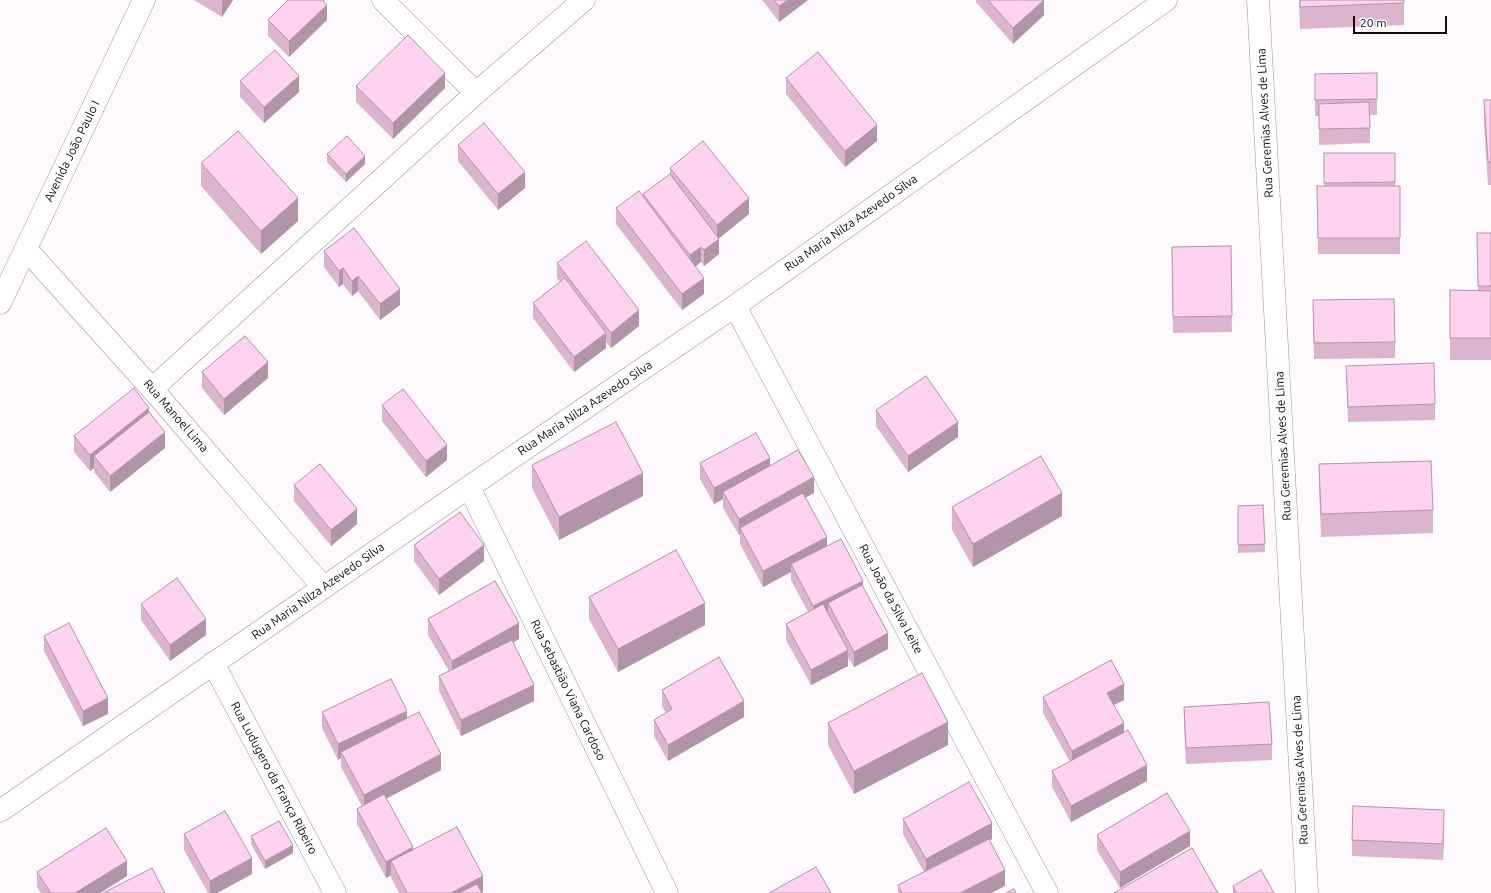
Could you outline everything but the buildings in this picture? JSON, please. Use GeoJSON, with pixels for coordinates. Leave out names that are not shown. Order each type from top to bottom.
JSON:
{"type":"FeatureCollection","features":[{"type":"Feature","properties":{"kind":"street","name":"Avenida João Paulo I"},"geometry":{"type":"LineString","coordinates":[[0,302],[144,0]]}},
{"type":"Feature","properties":{"kind":"street"},"geometry":{"type":"LineString","coordinates":[[383,0],[476,92]]}},
{"type":"Feature","properties":{"kind":"street"},"geometry":{"type":"LineString","coordinates":[[152,388],[476,92],[584,0]]}},
{"type":"Feature","properties":{"kind":"street","name":"Rua Maria Nilza Azevedo Silva"},"geometry":{"type":"LineString","coordinates":[[0,811],[323,587],[735,306],[1166,0]]}},
{"type":"Feature","properties":{"kind":"street","name":"Rua Geremias Alves de Lima"},"geometry":{"type":"LineString","coordinates":[[1258,0],[1307,893]]}},
{"type":"Feature","properties":{"kind":"street","name":"Rua Manoel Lima"},"geometry":{"type":"LineString","coordinates":[[26,248],[152,388],[323,587]]}},
{"type":"Feature","properties":{"kind":"street","name":"Rua João da Silva Leite"},"geometry":{"type":"LineString","coordinates":[[735,306],[1047,893]]}},
{"type":"Feature","properties":{"kind":"street","name":"Rua Sebastião Viana Cardoso"},"geometry":{"type":"LineString","coordinates":[[469,487],[667,893]]}},
{"type":"Feature","properties":{"kind":"street","name":"Rua Ludugero da França Ribeiro"},"geometry":{"type":"LineString","coordinates":[[214,663],[335,893]]}}]}
